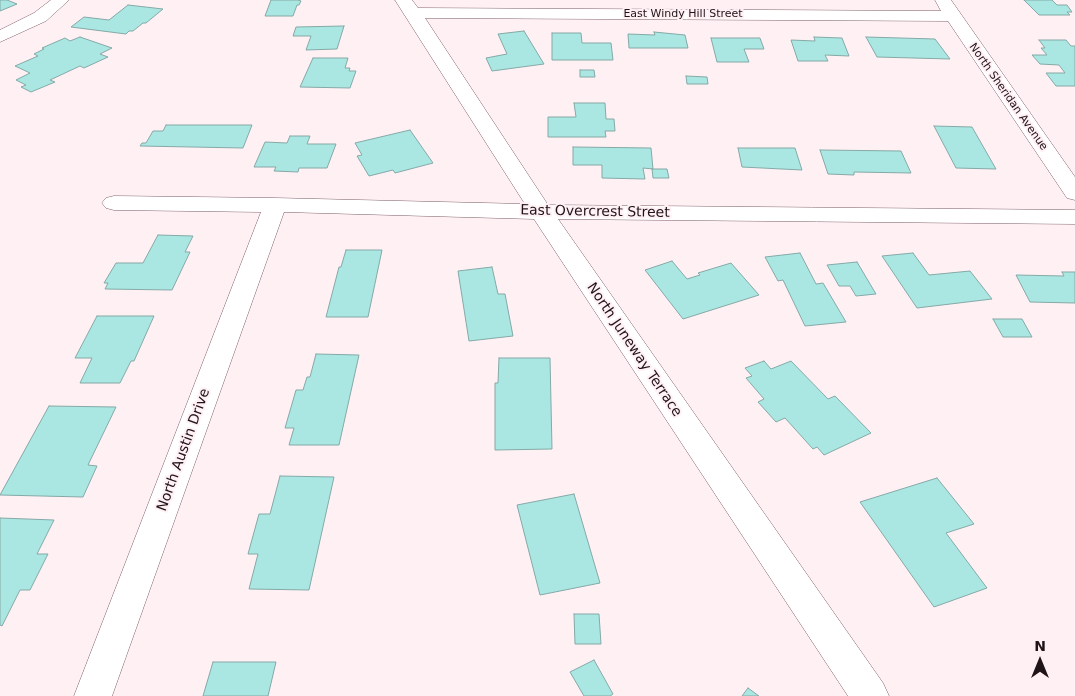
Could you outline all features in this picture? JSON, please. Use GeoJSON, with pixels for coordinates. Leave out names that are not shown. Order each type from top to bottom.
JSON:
{"type":"FeatureCollection","features":[{"type":"Feature","properties":{"kind":"street"},"geometry":{"type":"LineString","coordinates":[[2,36],[40,17],[61,0]]}},
{"type":"Feature","properties":{"kind":"street","name":"East Windy Hill Street"},"geometry":{"type":"LineString","coordinates":[[408,6],[947,8]]}},
{"type":"Feature","properties":{"kind":"street","name":"North Juneway Terrace"},"geometry":{"type":"LineString","coordinates":[[408,6],[540,212],[870,696]]}},
{"type":"Feature","properties":{"kind":"street","name":"North Sheridan Avenue"},"geometry":{"type":"LineString","coordinates":[[947,8],[1075,193]]}},
{"type":"Feature","properties":{"kind":"street","name":"East Overcrest Street"},"geometry":{"type":"LineString","coordinates":[[114,203],[540,212],[1075,217]]}},
{"type":"Feature","properties":{"kind":"street","name":"North Austin Drive"},"geometry":{"type":"LineString","coordinates":[[93,696],[275,205]]}},
{"type":"Feature","properties":{"kind":"building"},"geometry":{"type":"Polygon","coordinates":[[[0,0],[7,0],[17,4],[0,11],[0,0]]]}},
{"type":"Feature","properties":{"kind":"building"},"geometry":{"type":"Polygon","coordinates":[[[271,0],[301,1],[297,5],[293,16],[265,16],[271,0]]]}},
{"type":"Feature","properties":{"kind":"building"},"geometry":{"type":"Polygon","coordinates":[[[1024,0],[1052,0],[1057,5],[1067,5],[1072,12],[1067,12],[1070,15],[1039,15],[1024,0]]]}},
{"type":"Feature","properties":{"kind":"building"},"geometry":{"type":"Polygon","coordinates":[[[128,5],[163,9],[146,23],[126,34],[71,27],[84,17],[109,20],[128,5]]]}},
{"type":"Feature","properties":{"kind":"building"},"geometry":{"type":"Polygon","coordinates":[[[344,26],[337,49],[306,50],[311,36],[293,36],[296,27],[344,26]]]}},
{"type":"Feature","properties":{"kind":"building"},"geometry":{"type":"Polygon","coordinates":[[[524,31],[544,64],[492,71],[486,58],[507,54],[498,34],[524,31]]]}},
{"type":"Feature","properties":{"kind":"building"},"geometry":{"type":"Polygon","coordinates":[[[654,32],[685,35],[688,48],[629,48],[628,34],[655,35],[654,32]]]}},
{"type":"Feature","properties":{"kind":"building"},"geometry":{"type":"Polygon","coordinates":[[[552,33],[581,33],[582,43],[611,43],[613,60],[552,60],[552,33]]]}},
{"type":"Feature","properties":{"kind":"building"},"geometry":{"type":"Polygon","coordinates":[[[80,37],[112,48],[100,54],[108,57],[84,68],[80,66],[50,80],[55,82],[31,92],[21,87],[26,85],[16,80],[30,73],[15,66],[38,56],[34,54],[44,49],[42,48],[65,38],[70,41],[80,37]]]}},
{"type":"Feature","properties":{"kind":"building"},"geometry":{"type":"Polygon","coordinates":[[[814,37],[842,38],[849,56],[825,55],[828,61],[798,61],[791,40],[815,41],[814,37]]]}},
{"type":"Feature","properties":{"kind":"building"},"geometry":{"type":"Polygon","coordinates":[[[866,37],[935,39],[950,59],[877,57],[866,37]]]}},
{"type":"Feature","properties":{"kind":"building"},"geometry":{"type":"Polygon","coordinates":[[[711,38],[760,38],[764,49],[744,49],[749,62],[717,62],[711,38]]]}},
{"type":"Feature","properties":{"kind":"building"},"geometry":{"type":"Polygon","coordinates":[[[1039,40],[1066,40],[1071,46],[1075,46],[1075,86],[1056,86],[1046,73],[1065,73],[1059,65],[1040,64],[1032,55],[1047,55],[1041,48],[1045,48],[1039,40]]]}},
{"type":"Feature","properties":{"kind":"building"},"geometry":{"type":"Polygon","coordinates":[[[313,58],[348,58],[345,68],[350,68],[349,71],[356,71],[350,88],[300,87],[313,58]]]}},
{"type":"Feature","properties":{"kind":"building"},"geometry":{"type":"Polygon","coordinates":[[[580,70],[594,70],[595,77],[580,77],[580,70]]]}},
{"type":"Feature","properties":{"kind":"building"},"geometry":{"type":"Polygon","coordinates":[[[686,76],[707,77],[708,84],[687,84],[686,76]]]}},
{"type":"Feature","properties":{"kind":"building"},"geometry":{"type":"Polygon","coordinates":[[[574,103],[605,103],[606,119],[614,119],[615,131],[605,131],[606,137],[548,137],[548,117],[576,117],[574,103]]]}},
{"type":"Feature","properties":{"kind":"building"},"geometry":{"type":"Polygon","coordinates":[[[166,125],[252,125],[243,148],[140,146],[142,143],[146,143],[153,131],[163,131],[166,125]]]}},
{"type":"Feature","properties":{"kind":"building"},"geometry":{"type":"Polygon","coordinates":[[[934,126],[972,127],[996,169],[956,168],[934,126]]]}},
{"type":"Feature","properties":{"kind":"building"},"geometry":{"type":"Polygon","coordinates":[[[410,130],[433,163],[395,173],[393,170],[369,176],[357,156],[362,155],[355,143],[410,130]]]}},
{"type":"Feature","properties":{"kind":"building"},"geometry":{"type":"Polygon","coordinates":[[[290,136],[310,136],[307,144],[336,144],[327,168],[299,168],[298,172],[274,171],[276,167],[254,167],[265,142],[287,143],[290,136]]]}},
{"type":"Feature","properties":{"kind":"building"},"geometry":{"type":"Polygon","coordinates":[[[573,147],[651,148],[653,169],[643,168],[645,179],[602,178],[602,165],[573,165],[573,147]]]}},
{"type":"Feature","properties":{"kind":"building"},"geometry":{"type":"Polygon","coordinates":[[[738,148],[795,148],[802,170],[742,167],[738,148]]]}},
{"type":"Feature","properties":{"kind":"building"},"geometry":{"type":"Polygon","coordinates":[[[820,150],[901,151],[911,173],[854,172],[854,175],[828,174],[820,150]]]}},
{"type":"Feature","properties":{"kind":"building"},"geometry":{"type":"Polygon","coordinates":[[[652,169],[667,169],[669,178],[653,178],[652,169]]]}},
{"type":"Feature","properties":{"kind":"building"},"geometry":{"type":"Polygon","coordinates":[[[158,235],[193,236],[185,252],[190,252],[172,290],[105,289],[108,283],[104,283],[116,263],[143,263],[158,235]]]}},
{"type":"Feature","properties":{"kind":"building"},"geometry":{"type":"Polygon","coordinates":[[[346,250],[382,250],[368,317],[326,317],[339,267],[341,267],[346,250]]]}},
{"type":"Feature","properties":{"kind":"building"},"geometry":{"type":"Polygon","coordinates":[[[800,253],[816,284],[823,283],[846,322],[805,326],[783,280],[778,281],[765,257],[800,253]]]}},
{"type":"Feature","properties":{"kind":"building"},"geometry":{"type":"Polygon","coordinates":[[[913,253],[929,275],[970,271],[992,299],[917,308],[882,256],[913,253]]]}},
{"type":"Feature","properties":{"kind":"building"},"geometry":{"type":"Polygon","coordinates":[[[672,261],[687,279],[700,275],[698,273],[731,263],[759,295],[683,319],[645,270],[672,261]]]}},
{"type":"Feature","properties":{"kind":"building"},"geometry":{"type":"Polygon","coordinates":[[[857,262],[876,294],[856,296],[850,286],[839,286],[827,265],[857,262]]]}},
{"type":"Feature","properties":{"kind":"building"},"geometry":{"type":"Polygon","coordinates":[[[492,267],[498,294],[505,294],[513,336],[469,341],[458,271],[492,267]]]}},
{"type":"Feature","properties":{"kind":"building"},"geometry":{"type":"Polygon","coordinates":[[[1062,272],[1075,272],[1075,303],[1030,302],[1016,275],[1064,276],[1062,272]]]}},
{"type":"Feature","properties":{"kind":"building"},"geometry":{"type":"Polygon","coordinates":[[[97,316],[154,316],[134,361],[131,361],[120,383],[80,383],[92,358],[75,358],[97,316]]]}},
{"type":"Feature","properties":{"kind":"building"},"geometry":{"type":"Polygon","coordinates":[[[993,319],[1022,319],[1032,337],[1003,337],[993,319]]]}},
{"type":"Feature","properties":{"kind":"building"},"geometry":{"type":"Polygon","coordinates":[[[316,354],[359,355],[339,445],[289,445],[294,428],[285,428],[296,390],[303,390],[307,377],[310,377],[316,354]]]}},
{"type":"Feature","properties":{"kind":"building"},"geometry":{"type":"Polygon","coordinates":[[[499,358],[550,358],[552,449],[495,450],[495,383],[498,383],[499,358]]]}},
{"type":"Feature","properties":{"kind":"building"},"geometry":{"type":"Polygon","coordinates":[[[764,361],[771,369],[791,361],[828,399],[835,396],[871,433],[824,455],[817,447],[813,449],[785,418],[776,422],[758,402],[764,399],[746,378],[752,376],[745,368],[764,361]]]}},
{"type":"Feature","properties":{"kind":"building"},"geometry":{"type":"Polygon","coordinates":[[[49,406],[116,407],[88,465],[97,466],[83,497],[0,495],[49,406]]]}},
{"type":"Feature","properties":{"kind":"building"},"geometry":{"type":"Polygon","coordinates":[[[280,476],[334,477],[309,590],[249,589],[258,554],[248,554],[259,514],[270,514],[280,476]]]}},
{"type":"Feature","properties":{"kind":"building"},"geometry":{"type":"Polygon","coordinates":[[[937,478],[974,524],[946,533],[987,588],[934,607],[860,502],[937,478]]]}},
{"type":"Feature","properties":{"kind":"building"},"geometry":{"type":"Polygon","coordinates":[[[574,494],[600,583],[540,595],[517,505],[574,494]]]}},
{"type":"Feature","properties":{"kind":"building"},"geometry":{"type":"Polygon","coordinates":[[[0,518],[54,520],[37,554],[48,554],[30,590],[20,590],[2,626],[0,625],[0,518]]]}},
{"type":"Feature","properties":{"kind":"building"},"geometry":{"type":"Polygon","coordinates":[[[574,614],[599,614],[601,644],[575,644],[574,614]]]}},
{"type":"Feature","properties":{"kind":"building"},"geometry":{"type":"Polygon","coordinates":[[[594,660],[613,694],[610,696],[584,696],[570,672],[594,660]]]}},
{"type":"Feature","properties":{"kind":"building"},"geometry":{"type":"Polygon","coordinates":[[[213,662],[276,662],[268,696],[203,696],[213,662]]]}},
{"type":"Feature","properties":{"kind":"building"},"geometry":{"type":"Polygon","coordinates":[[[748,688],[759,696],[742,696],[748,688]]]}}]}
